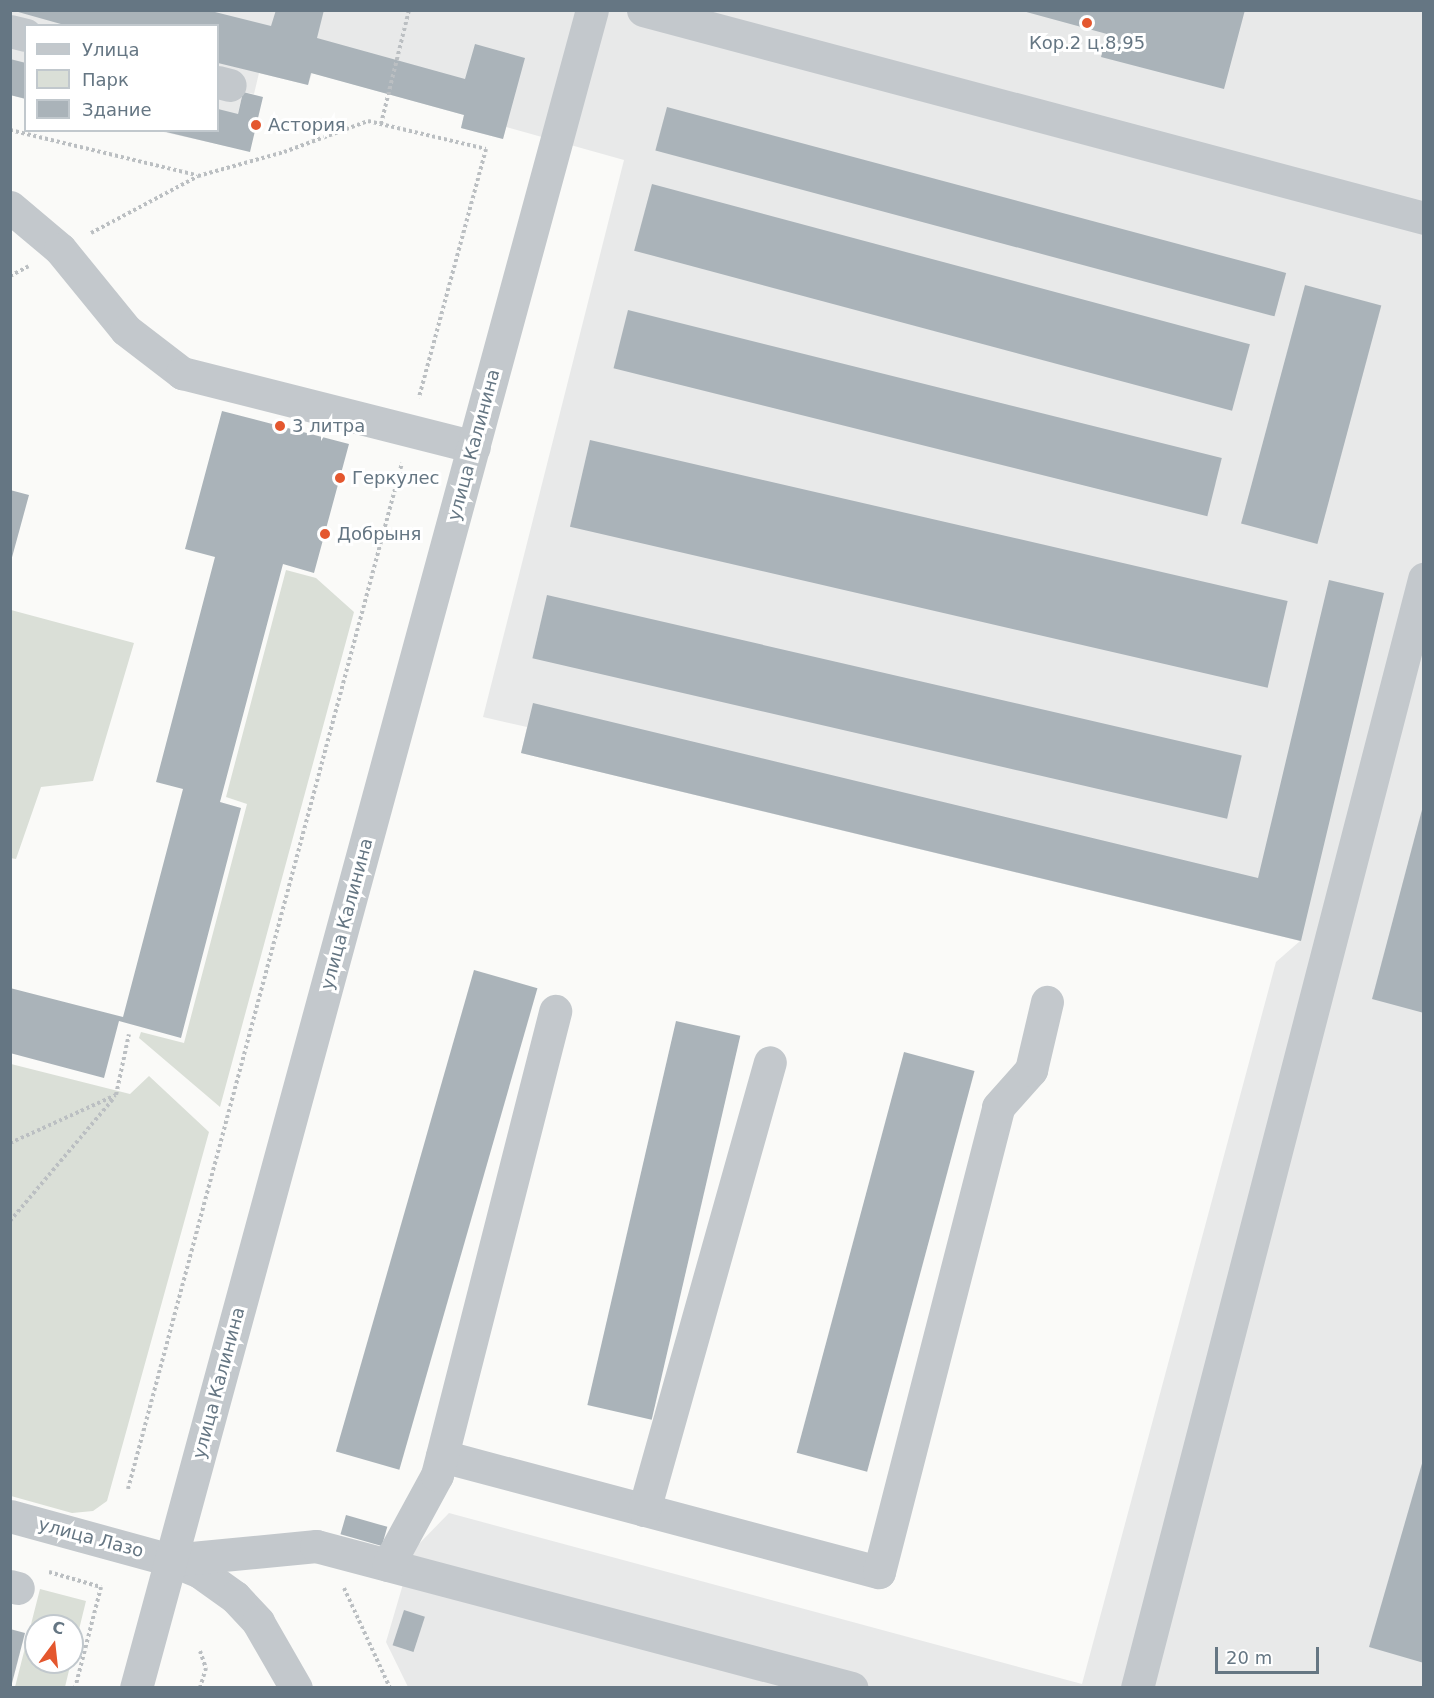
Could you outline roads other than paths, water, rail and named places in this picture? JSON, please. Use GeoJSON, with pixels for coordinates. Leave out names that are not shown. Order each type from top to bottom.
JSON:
{"type":"FeatureCollection","features":[{"type":"Feature","properties":{"kind":"street","name":"улица Калинина"},"geometry":{"type":"LineString","coordinates":[[136,1688],[592,10]]}},
{"type":"Feature","properties":{"kind":"street"},"geometry":{"type":"LineString","coordinates":[[643,10],[1424,218]]}},
{"type":"Feature","properties":{"kind":"street"},"geometry":{"type":"LineString","coordinates":[[10,207],[60,249],[126,330],[182,373],[474,447]]}},
{"type":"Feature","properties":{"kind":"street"},"geometry":{"type":"LineString","coordinates":[[1137,1688],[1424,579]]}},
{"type":"Feature","properties":{"kind":"street"},"geometry":{"type":"LineString","coordinates":[[442,1456],[879,1572],[998,1107],[1031,1070],[1047,1002]]}},
{"type":"Feature","properties":{"kind":"street"},"geometry":{"type":"LineString","coordinates":[[388,1565],[437,1475],[555,1011]]}},
{"type":"Feature","properties":{"kind":"street"},"geometry":{"type":"LineString","coordinates":[[644,1510],[770,1062]]}},
{"type":"Feature","properties":{"kind":"street","name":"улица Лазо"},"geometry":{"type":"LineString","coordinates":[[10,1516],[171,1560]]}},
{"type":"Feature","properties":{"kind":"street"},"geometry":{"type":"LineString","coordinates":[[171,1560],[316,1546],[852,1688]]}},
{"type":"Feature","properties":{"kind":"street"},"geometry":{"type":"LineString","coordinates":[[171,1560],[200,1572],[235,1597],[268,1635],[296,1688]]}},
{"type":"Feature","properties":{"kind":"place","name":"Кор.2 ц.8,95"},"geometry":{"type":"Point","coordinates":[1087,23]}},
{"type":"Feature","properties":{"kind":"place","name":"Астория"},"geometry":{"type":"Point","coordinates":[256,125]}},
{"type":"Feature","properties":{"kind":"place","name":"3 литра"},"geometry":{"type":"Point","coordinates":[280,426]}},
{"type":"Feature","properties":{"kind":"place","name":"Геркулес"},"geometry":{"type":"Point","coordinates":[340,478]}},
{"type":"Feature","properties":{"kind":"place","name":"Добрыня"},"geometry":{"type":"Point","coordinates":[325,534]}}]}
